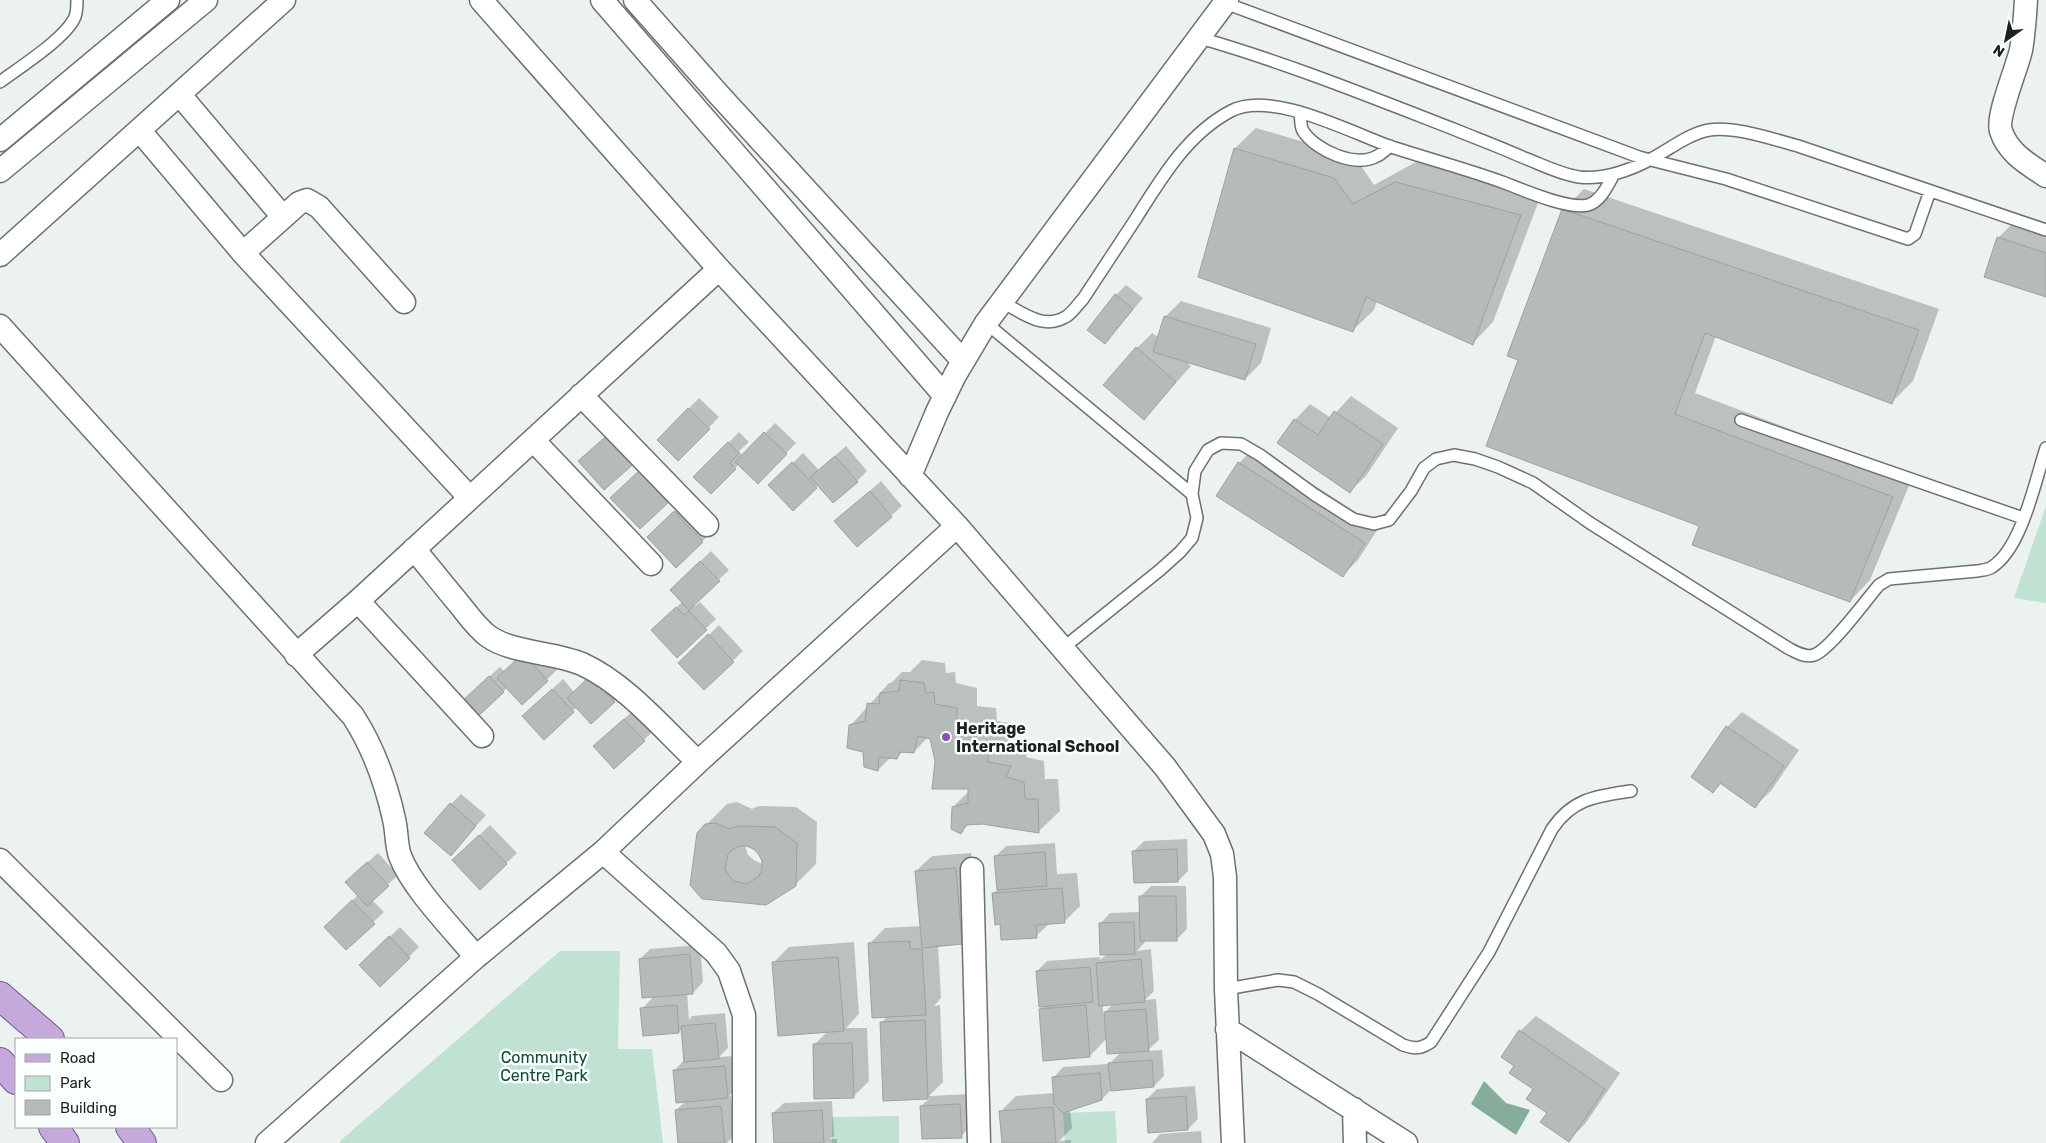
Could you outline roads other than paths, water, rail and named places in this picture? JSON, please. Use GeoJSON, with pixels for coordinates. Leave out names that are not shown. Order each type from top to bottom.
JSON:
{"type":"FeatureCollection","features":[{"type":"Feature","properties":{"kind":"main road"},"geometry":{"type":"LineString","coordinates":[[0,996],[49,1038]]}},
{"type":"Feature","properties":{"kind":"main road"},"geometry":{"type":"LineString","coordinates":[[0,1062],[15,1079]]}},
{"type":"Feature","properties":{"kind":"main road"},"geometry":{"type":"LineString","coordinates":[[54,1128],[65,1143]]}},
{"type":"Feature","properties":{"kind":"main road"},"geometry":{"type":"LineString","coordinates":[[131,1128],[142,1143]]}},
{"type":"Feature","properties":{"kind":"street"},"geometry":{"type":"LineString","coordinates":[[0,140],[168,0]]}},
{"type":"Feature","properties":{"kind":"street"},"geometry":{"type":"LineString","coordinates":[[0,171],[206,0]]}},
{"type":"Feature","properties":{"kind":"street"},"geometry":{"type":"LineString","coordinates":[[0,255],[284,0]]}},
{"type":"Feature","properties":{"kind":"street"},"geometry":{"type":"LineString","coordinates":[[480,0],[719,269],[957,526],[1165,767],[1214,834],[1222,854],[1225,877],[1227,1029],[1233,1143]]}},
{"type":"Feature","properties":{"kind":"street"},"geometry":{"type":"LineString","coordinates":[[602,0],[945,396]]}},
{"type":"Feature","properties":{"kind":"street"},"geometry":{"type":"LineString","coordinates":[[635,0],[720,96],[963,361]]}},
{"type":"Feature","properties":{"kind":"street"},"geometry":{"type":"LineString","coordinates":[[2026,0],[2021,50],[2001,117],[2000,130],[2006,143],[2014,153],[2046,176]]}},
{"type":"Feature","properties":{"kind":"street"},"geometry":{"type":"LineString","coordinates":[[910,476],[945,396],[986,323],[1226,2]]}},
{"type":"Feature","properties":{"kind":"street"},"geometry":{"type":"LineString","coordinates":[[180,95],[283,217]]}},
{"type":"Feature","properties":{"kind":"street"},"geometry":{"type":"LineString","coordinates":[[140,130],[243,253],[469,497]]}},
{"type":"Feature","properties":{"kind":"street"},"geometry":{"type":"LineString","coordinates":[[243,253],[299,203],[308,200],[314,202],[404,302]]}},
{"type":"Feature","properties":{"kind":"street"},"geometry":{"type":"LineString","coordinates":[[296,655],[358,601],[719,269]]}},
{"type":"Feature","properties":{"kind":"street"},"geometry":{"type":"LineString","coordinates":[[0,326],[296,655],[354,716],[373,752],[390,802],[396,824],[400,856],[406,868],[425,895],[476,957]]}},
{"type":"Feature","properties":{"kind":"street"},"geometry":{"type":"LineString","coordinates":[[581,396],[707,525]]}},
{"type":"Feature","properties":{"kind":"street"},"geometry":{"type":"LineString","coordinates":[[533,440],[651,564]]}},
{"type":"Feature","properties":{"kind":"street"},"geometry":{"type":"LineString","coordinates":[[267,1143],[476,957],[603,852],[698,762],[957,526]]}},
{"type":"Feature","properties":{"kind":"street"},"geometry":{"type":"LineString","coordinates":[[414,549],[487,636],[499,643],[582,664],[602,675],[620,688],[698,762]]}},
{"type":"Feature","properties":{"kind":"street"},"geometry":{"type":"LineString","coordinates":[[358,601],[482,736]]}},
{"type":"Feature","properties":{"kind":"street"},"geometry":{"type":"LineString","coordinates":[[603,852],[716,953],[729,971],[744,1015],[744,1143]]}},
{"type":"Feature","properties":{"kind":"street"},"geometry":{"type":"LineString","coordinates":[[0,860],[221,1080]]}},
{"type":"Feature","properties":{"kind":"street"},"geometry":{"type":"LineString","coordinates":[[972,869],[979,1143]]}},
{"type":"Feature","properties":{"kind":"street"},"geometry":{"type":"LineString","coordinates":[[1227,1029],[1406,1143]]}},
{"type":"Feature","properties":{"kind":"street"},"geometry":{"type":"LineString","coordinates":[[1354,1109],[1355,1143]]}},
{"type":"Feature","properties":{"kind":"lane"},"geometry":{"type":"LineString","coordinates":[[0,82],[50,44],[69,26],[75,17],[77,0]]}},
{"type":"Feature","properties":{"kind":"lane"},"geometry":{"type":"LineString","coordinates":[[1226,2],[1650,160],[1726,179],[1908,239],[1915,234],[1930,191]]}},
{"type":"Feature","properties":{"kind":"lane"},"geometry":{"type":"LineString","coordinates":[[1200,38],[1292,68],[1452,128],[1562,173],[1591,177],[1614,174],[1650,160],[1681,141],[1695,135],[1709,130],[1729,130],[1798,146],[2046,230]]}},
{"type":"Feature","properties":{"kind":"lane"},"geometry":{"type":"LineString","coordinates":[[1002,302],[1036,321],[1051,323],[1068,316],[1083,299],[1160,181],[1189,142],[1206,127],[1232,110],[1250,104],[1272,106],[1300,112],[1390,146],[1562,203],[1582,206],[1590,204],[1597,200],[1614,174]]}},
{"type":"Feature","properties":{"kind":"lane"},"geometry":{"type":"LineString","coordinates":[[1300,112],[1302,130],[1311,140],[1344,159],[1364,160],[1377,156],[1390,146]]}},
{"type":"Feature","properties":{"kind":"lane"},"geometry":{"type":"LineString","coordinates":[[986,323],[1192,494]]}},
{"type":"Feature","properties":{"kind":"lane"},"geometry":{"type":"LineString","coordinates":[[1742,420],[2023,518]]}},
{"type":"Feature","properties":{"kind":"lane"},"geometry":{"type":"LineString","coordinates":[[1062,648],[1180,552],[1192,538],[1197,518],[1192,494],[1195,471],[1208,450],[1221,443],[1241,444],[1353,519],[1374,524],[1389,520],[1411,491],[1424,468],[1436,459],[1454,455],[1475,459],[1498,467],[1533,483],[1590,524],[1788,648],[1802,655],[1813,656],[1829,644],[1879,585],[1889,578],[1990,568],[2001,560],[2017,537],[2046,448]]}},
{"type":"Feature","properties":{"kind":"lane"},"geometry":{"type":"LineString","coordinates":[[1226,989],[1278,980],[1294,982],[1318,994],[1403,1045],[1413,1048],[1424,1047],[1431,1042],[1489,952],[1552,829],[1561,816],[1574,806],[1596,796],[1631,791]]}},
{"type":"Feature","properties":{"kind":"place","name":"Heritage International School"},"geometry":{"type":"Point","coordinates":[946,737]}},
{"type":"Feature","properties":{"kind":"park label","name":"Community Centre Park"},"geometry":{"type":"Point","coordinates":[544,1066]}}]}
